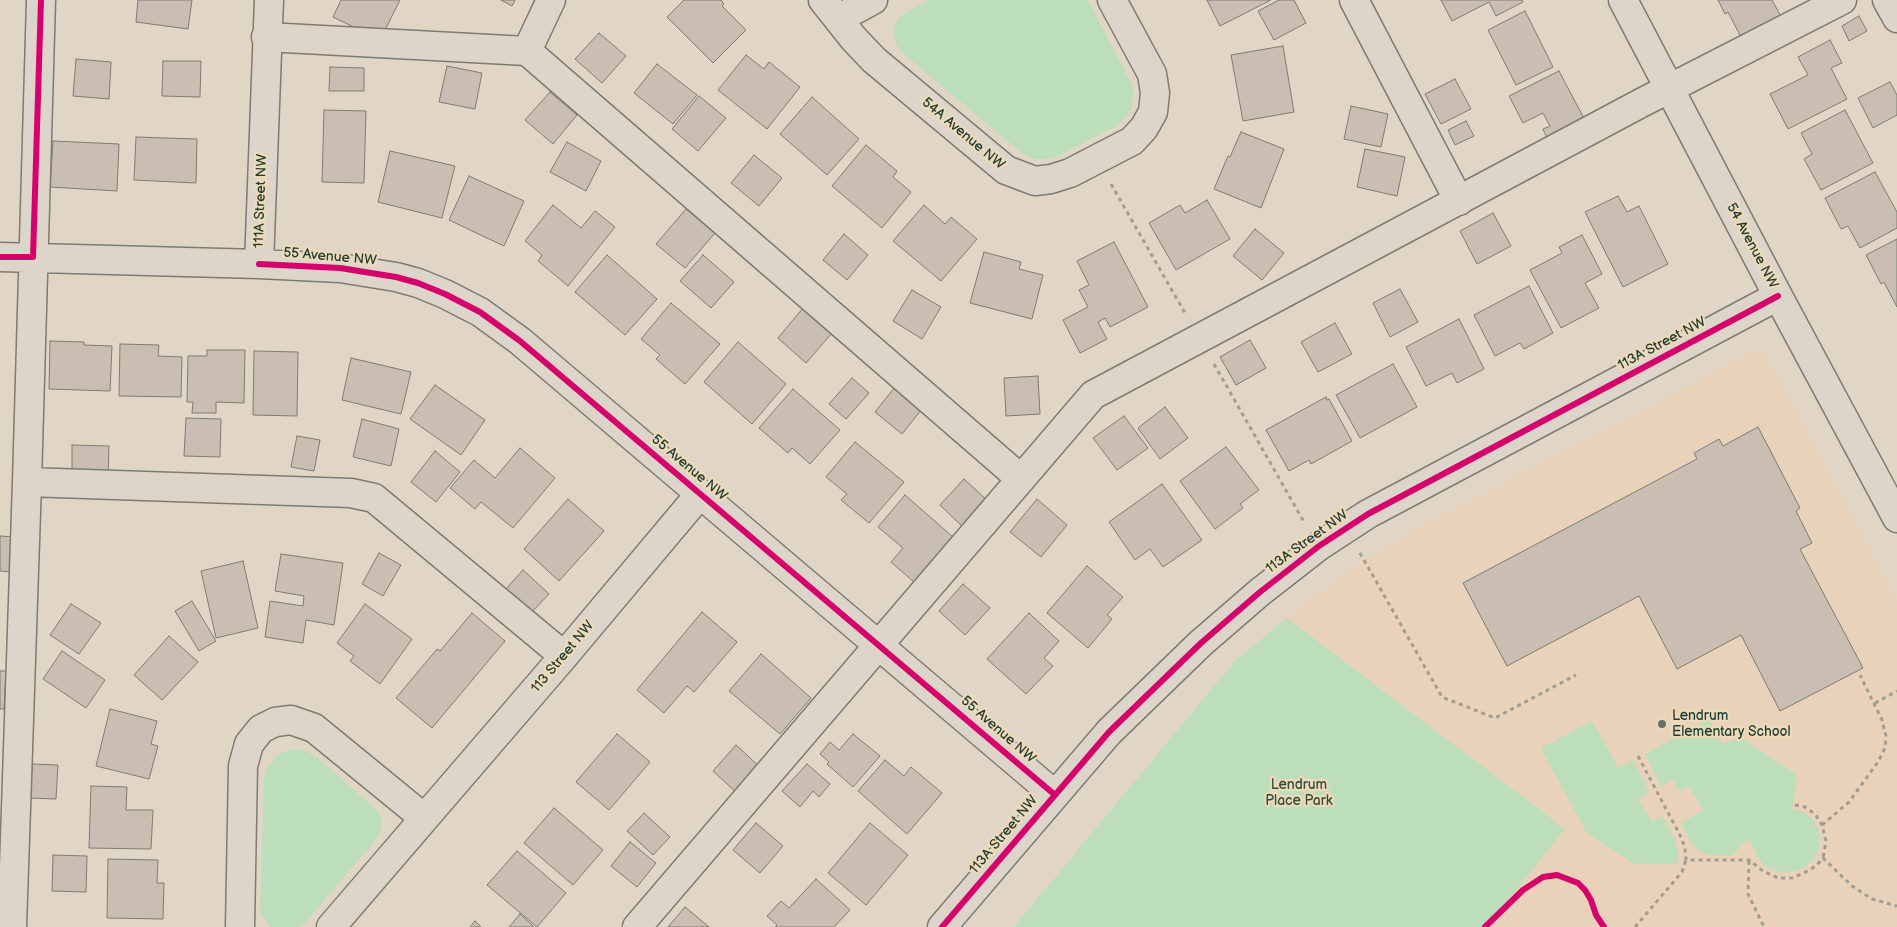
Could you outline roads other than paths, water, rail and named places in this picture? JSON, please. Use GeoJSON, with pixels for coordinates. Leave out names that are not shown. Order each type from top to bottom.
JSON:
{"type":"FeatureCollection","features":[{"type":"Feature","properties":{"kind":"street"},"geometry":{"type":"LineString","coordinates":[[12,927],[28,482],[40,0]]}},
{"type":"Feature","properties":{"kind":"street","name":"111A Street NW"},"geometry":{"type":"LineString","coordinates":[[0,256],[259,264],[266,38],[269,0]]}},
{"type":"Feature","properties":{"kind":"street"},"geometry":{"type":"LineString","coordinates":[[526,51],[551,0]]}},
{"type":"Feature","properties":{"kind":"street","name":"54A Avenue NW"},"geometry":{"type":"LineString","coordinates":[[873,0],[830,10],[874,60],[1006,170],[1035,181],[1051,179],[1070,173],[1132,141],[1144,128],[1153,112],[1155,93],[1152,74],[1112,0]]}},
{"type":"Feature","properties":{"kind":"street"},"geometry":{"type":"LineString","coordinates":[[1354,0],[1459,201]]}},
{"type":"Feature","properties":{"kind":"street","name":"54 Avenue NW"},"geometry":{"type":"LineString","coordinates":[[1624,0],[1778,296],[1897,518]]}},
{"type":"Feature","properties":{"kind":"street"},"geometry":{"type":"LineString","coordinates":[[637,927],[1093,394],[1670,88],[1842,0]]}},
{"type":"Feature","properties":{"kind":"street"},"geometry":{"type":"LineString","coordinates":[[1887,0],[1897,18]]}},
{"type":"Feature","properties":{"kind":"street"},"geometry":{"type":"LineString","coordinates":[[266,38],[526,51],[1021,479]]}},
{"type":"Feature","properties":{"kind":"street","name":"55 Avenue NW"},"geometry":{"type":"LineString","coordinates":[[259,264],[340,268],[396,277],[445,294],[480,312],[520,341],[1055,795]]}},
{"type":"Feature","properties":{"kind":"street","name":"113A Street NW"},"geometry":{"type":"LineString","coordinates":[[942,927],[1109,732],[1201,643],[1260,592],[1346,528],[1368,514],[1778,296]]}},
{"type":"Feature","properties":{"kind":"street"},"geometry":{"type":"LineString","coordinates":[[28,482],[351,494],[374,498],[564,656]]}},
{"type":"Feature","properties":{"kind":"street","name":"113 Street NW"},"geometry":{"type":"LineString","coordinates":[[331,927],[564,656],[700,494]]}},
{"type":"Feature","properties":{"kind":"street"},"geometry":{"type":"LineString","coordinates":[[240,927],[243,766],[249,744],[261,729],[275,722],[292,720],[314,728],[424,818]]}},
{"type":"Feature","properties":{"kind":"place","name":"Lendrum Elementary School"},"geometry":{"type":"Point","coordinates":[1662,724]}},
{"type":"Feature","properties":{"kind":"park label","name":"Lendrum Place Park"},"geometry":{"type":"Point","coordinates":[1299,794]}}]}
